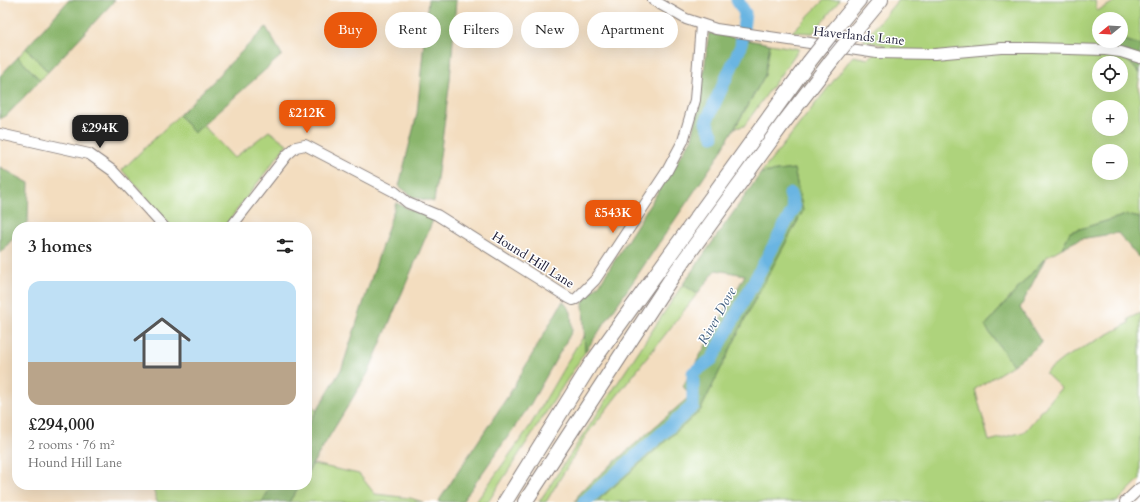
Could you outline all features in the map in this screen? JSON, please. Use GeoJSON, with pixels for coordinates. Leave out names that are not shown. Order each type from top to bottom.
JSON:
{"type":"FeatureCollection","features":[{"type":"Feature","properties":{"kind":"highway"},"geometry":{"type":"LineString","coordinates":[[505,502],[591,364],[809,62],[859,0]]}},
{"type":"Feature","properties":{"kind":"highway"},"geometry":{"type":"LineString","coordinates":[[525,502],[674,274],[782,125],[881,0]]}},
{"type":"Feature","properties":{"kind":"street","name":"Haverlands Lane"},"geometry":{"type":"LineString","coordinates":[[654,0],[686,19],[701,25],[752,35],[877,53],[935,54],[1002,48],[1032,48],[1105,50],[1121,52],[1140,58]]}},
{"type":"Feature","properties":{"kind":"street","name":"Hound Hill Lane"},"geometry":{"type":"LineString","coordinates":[[235,222],[287,155],[296,147],[305,145],[395,192],[408,204],[430,212],[573,300],[580,297],[595,280],[643,208],[683,141],[695,100],[701,25]]}},
{"type":"Feature","properties":{"kind":"street"},"geometry":{"type":"LineString","coordinates":[[0,134],[88,154],[113,171],[159,222]]}},
{"type":"Feature","properties":{"kind":"street"},"geometry":{"type":"LineString","coordinates":[[1125,502],[1140,488]]}},
{"type":"Feature","properties":{"kind":"green space"},"geometry":{"type":"Polygon","coordinates":[[[69,0],[115,0],[48,72],[26,48],[69,0]]]}},
{"type":"Feature","properties":{"kind":"green space"},"geometry":{"type":"Polygon","coordinates":[[[428,0],[456,0],[455,12],[449,12],[449,48],[452,48],[450,80],[434,202],[413,197],[399,186],[417,114],[423,48],[441,48],[441,12],[427,12],[428,0]]]}},
{"type":"Feature","properties":{"kind":"green space"},"geometry":{"type":"Polygon","coordinates":[[[824,0],[840,0],[813,33],[792,32],[824,0]]]}},
{"type":"Feature","properties":{"kind":"green space"},"geometry":{"type":"Polygon","coordinates":[[[898,0],[1095,0],[1097,11],[1118,0],[1140,0],[1140,45],[1128,41],[1128,12],[1092,12],[1092,48],[1116,48],[1123,56],[1092,56],[1092,92],[1128,92],[1128,61],[1140,74],[1138,88],[1140,93],[1140,218],[1126,215],[1070,232],[1062,248],[1046,257],[985,326],[1013,365],[975,389],[989,441],[1024,432],[1061,388],[1045,373],[1064,358],[1129,323],[1128,319],[1140,313],[1140,479],[1117,502],[596,502],[700,411],[752,305],[803,211],[794,169],[761,173],[853,56],[868,59],[884,45],[863,41],[898,0]]]}},
{"type":"Feature","properties":{"kind":"green space"},"geometry":{"type":"Polygon","coordinates":[[[266,27],[282,55],[194,133],[179,115],[266,27]]]}},
{"type":"Feature","properties":{"kind":"green space"},"geometry":{"type":"Polygon","coordinates":[[[709,33],[770,44],[765,75],[717,158],[585,352],[583,302],[601,282],[692,138],[700,102],[709,33]]]}},
{"type":"Feature","properties":{"kind":"green space"},"geometry":{"type":"Polygon","coordinates":[[[1128,41],[1140,45],[1140,73],[1128,61],[1128,56],[1124,56],[1116,48],[1128,48],[1128,41]]]}},
{"type":"Feature","properties":{"kind":"green space"},"geometry":{"type":"Polygon","coordinates":[[[770,44],[799,49],[744,126],[735,128],[765,75],[770,44]]]}},
{"type":"Feature","properties":{"kind":"green space"},"geometry":{"type":"Polygon","coordinates":[[[26,48],[48,72],[40,80],[18,57],[26,48]]]}},
{"type":"Feature","properties":{"kind":"green space"},"geometry":{"type":"Polygon","coordinates":[[[18,57],[40,80],[8,114],[0,119],[0,76],[18,57]]]}},
{"type":"Feature","properties":{"kind":"green space"},"geometry":{"type":"Polygon","coordinates":[[[179,115],[194,133],[203,125],[234,158],[269,131],[287,144],[228,222],[168,222],[122,170],[179,115]]]}},
{"type":"Feature","properties":{"kind":"green space"},"geometry":{"type":"Polygon","coordinates":[[[0,167],[29,183],[28,222],[12,222],[12,240],[0,253],[0,167]]]}},
{"type":"Feature","properties":{"kind":"green space"},"geometry":{"type":"Polygon","coordinates":[[[794,169],[803,211],[752,305],[700,411],[596,502],[575,502],[580,492],[690,396],[683,386],[745,275],[716,270],[697,294],[683,284],[761,173],[794,169]]]}},
{"type":"Feature","properties":{"kind":"green space"},"geometry":{"type":"Polygon","coordinates":[[[396,203],[433,220],[368,373],[312,465],[312,419],[342,368],[396,203]]]}},
{"type":"Feature","properties":{"kind":"green space"},"geometry":{"type":"Polygon","coordinates":[[[1126,215],[1140,218],[1140,256],[1138,257],[1118,233],[1080,239],[1062,248],[1070,232],[1126,215]]]}},
{"type":"Feature","properties":{"kind":"green space"},"geometry":{"type":"Polygon","coordinates":[[[1046,257],[1020,308],[1042,343],[1013,365],[985,326],[1046,257]]]}},
{"type":"Feature","properties":{"kind":"green space"},"geometry":{"type":"Polygon","coordinates":[[[683,284],[697,294],[587,434],[546,502],[539,502],[683,284]]]}},
{"type":"Feature","properties":{"kind":"green space"},"geometry":{"type":"Polygon","coordinates":[[[563,301],[571,312],[572,331],[530,405],[462,502],[438,502],[510,393],[563,301]]]}},
{"type":"Feature","properties":{"kind":"green space"},"geometry":{"type":"Polygon","coordinates":[[[584,336],[585,352],[488,502],[476,502],[530,426],[576,347],[584,336]]]}},
{"type":"Feature","properties":{"kind":"green space"},"geometry":{"type":"Polygon","coordinates":[[[312,406],[317,410],[312,418],[312,406]]]}},
{"type":"Feature","properties":{"kind":"green space"},"geometry":{"type":"Polygon","coordinates":[[[313,464],[359,474],[375,494],[410,498],[423,502],[289,502],[297,490],[312,490],[313,464]]]}},
{"type":"Feature","properties":{"kind":"green space"},"geometry":{"type":"Polygon","coordinates":[[[153,490],[269,490],[262,502],[157,502],[153,490]]]}},
{"type":"Feature","properties":{"kind":"green space"},"geometry":{"type":"Polygon","coordinates":[[[269,490],[297,490],[289,502],[262,502],[269,490]]]}},
{"type":"Feature","properties":{"kind":"waterway","name":"River Dove"},"geometry":{"type":"LineString","coordinates":[[713,136],[706,122],[741,46],[745,13],[737,0]]}},
{"type":"Feature","properties":{"kind":"waterway","name":"River Dove"},"geometry":{"type":"LineString","coordinates":[[584,502],[693,406],[693,373],[712,359],[794,208],[790,194]]}}]}
